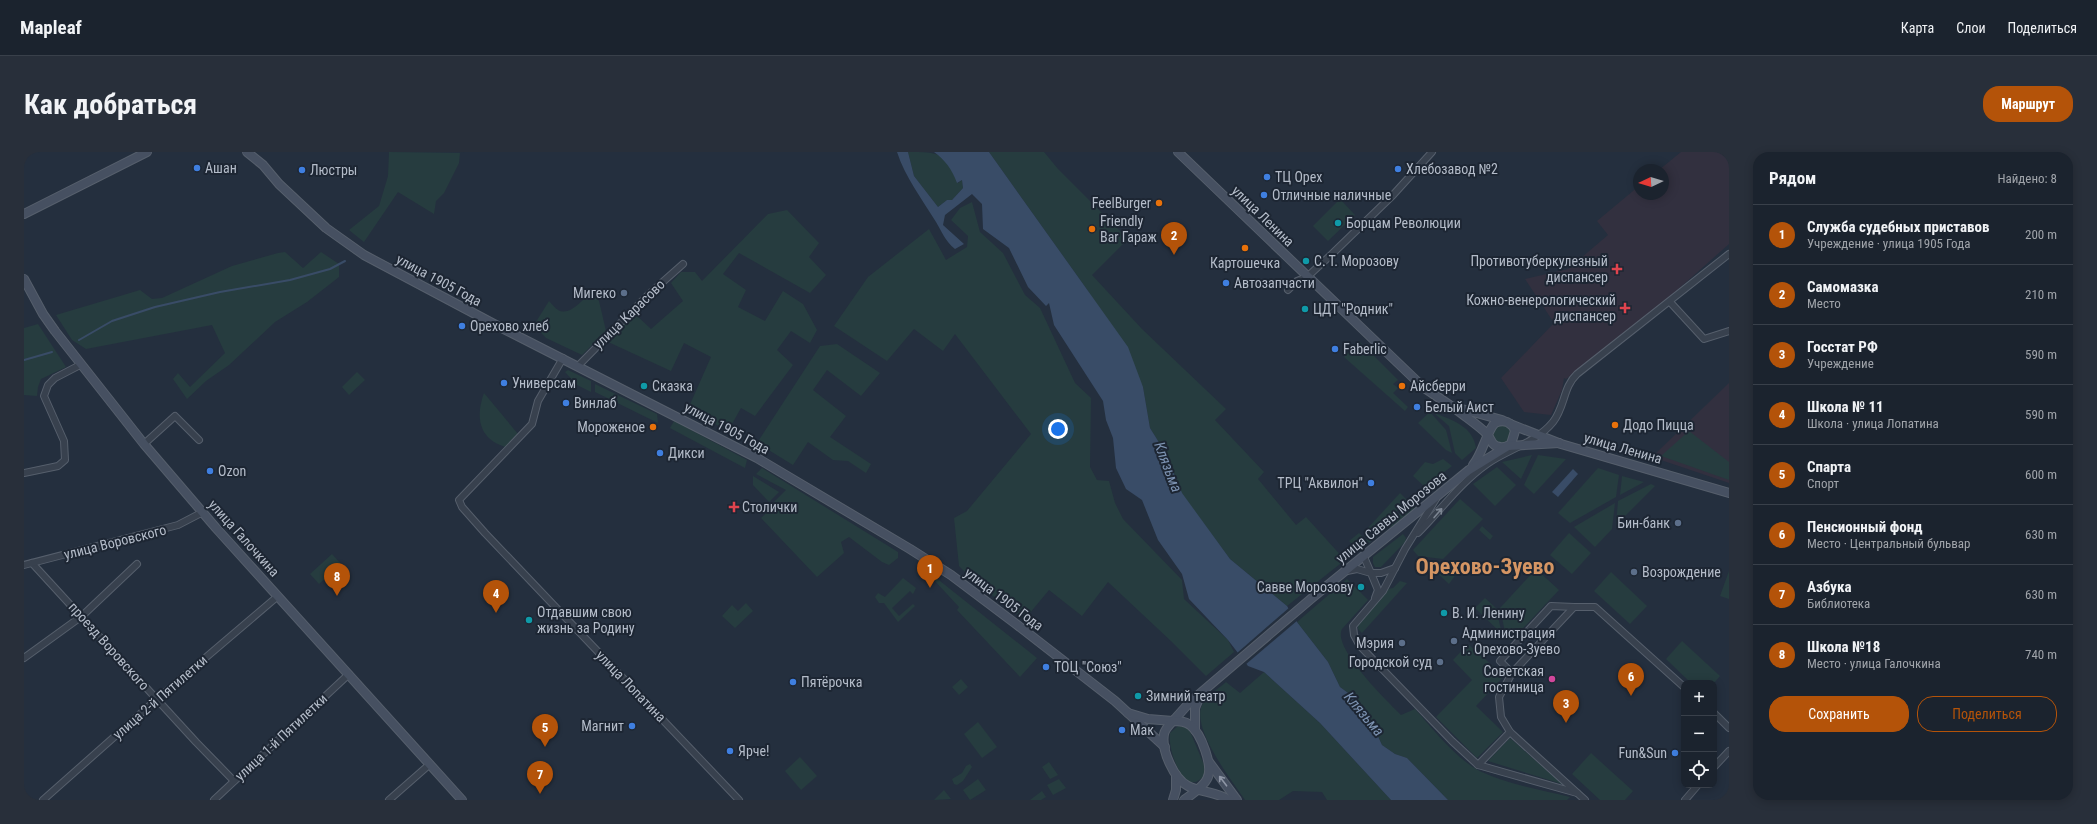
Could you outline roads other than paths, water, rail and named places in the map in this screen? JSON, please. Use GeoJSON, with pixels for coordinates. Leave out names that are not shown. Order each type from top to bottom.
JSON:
{"type":"FeatureCollection","features":[{"type":"Feature","properties":{"kind":"street"},"geometry":{"type":"LineString","coordinates":[[24,214],[146,152]]}},
{"type":"Feature","properties":{"kind":"street","name":"улица 1905 Года"},"geometry":{"type":"LineString","coordinates":[[247,152],[263,165]]}},
{"type":"Feature","properties":{"kind":"street","name":"улица 1905 Года"},"geometry":{"type":"LineString","coordinates":[[255,152],[263,165],[279,184],[326,228],[364,256],[757,458],[910,549],[969,588],[1127,712]]}},
{"type":"Feature","properties":{"kind":"street","name":"улица Ленина"},"geometry":{"type":"LineString","coordinates":[[1178,152],[1422,387],[1451,406],[1502,420],[1559,443],[1729,493]]}},
{"type":"Feature","properties":{"kind":"street"},"geometry":{"type":"LineString","coordinates":[[1288,290],[1297,281],[1307,277],[1393,195],[1432,152]]}},
{"type":"Feature","properties":{"kind":"street"},"geometry":{"type":"LineString","coordinates":[[1411,540],[1472,472],[1540,435],[1557,416],[1570,380],[1729,254]]}},
{"type":"Feature","properties":{"kind":"street","name":"улица Карасово"},"geometry":{"type":"LineString","coordinates":[[578,366],[648,294],[683,264]]}},
{"type":"Feature","properties":{"kind":"street","name":"улица Галочкина"},"geometry":{"type":"LineString","coordinates":[[24,279],[43,314],[80,365],[144,444],[278,596],[462,800]]}},
{"type":"Feature","properties":{"kind":"street"},"geometry":{"type":"LineString","coordinates":[[1670,302],[1704,339],[1729,331]]}},
{"type":"Feature","properties":{"kind":"street","name":"улица Лопатина"},"geometry":{"type":"LineString","coordinates":[[563,358],[538,401],[532,424],[459,500],[462,507],[485,533],[739,800]]}},
{"type":"Feature","properties":{"kind":"street"},"geometry":{"type":"LineString","coordinates":[[24,473],[58,466],[65,460],[64,441],[44,396],[48,385],[55,378],[80,365]]}},
{"type":"Feature","properties":{"kind":"street"},"geometry":{"type":"LineString","coordinates":[[1451,406],[1489,435]]}},
{"type":"Feature","properties":{"kind":"street"},"geometry":{"type":"LineString","coordinates":[[144,444],[175,416],[199,440]]}},
{"type":"Feature","properties":{"kind":"street"},"geometry":{"type":"LineString","coordinates":[[1502,420],[1492,426],[1489,435],[1490,440],[1496,446],[1559,443]]}},
{"type":"Feature","properties":{"kind":"street"},"geometry":{"type":"LineString","coordinates":[[1508,446],[1511,444],[1515,435],[1514,428],[1510,424]]}},
{"type":"Feature","properties":{"kind":"street","name":"улица Саввы Морозова"},"geometry":{"type":"LineString","coordinates":[[1472,472],[1489,435]]}},
{"type":"Feature","properties":{"kind":"street","name":"улица Саввы Морозова"},"geometry":{"type":"LineString","coordinates":[[1165,748],[1165,731],[1185,707],[1202,694],[1312,598],[1453,484],[1508,446]]}},
{"type":"Feature","properties":{"kind":"street"},"geometry":{"type":"LineString","coordinates":[[1437,498],[1411,540],[1383,591],[1355,622],[1353,626],[1354,635],[1360,646],[1452,741],[1478,764],[1577,793]]}},
{"type":"Feature","properties":{"kind":"street","name":"улица Воровского"},"geometry":{"type":"LineString","coordinates":[[24,565],[178,525],[203,512]]}},
{"type":"Feature","properties":{"kind":"street"},"geometry":{"type":"LineString","coordinates":[[1364,557],[1378,590],[1373,603]]}},
{"type":"Feature","properties":{"kind":"street","name":"проезд Воровского"},"geometry":{"type":"LineString","coordinates":[[32,563],[234,781]]}},
{"type":"Feature","properties":{"kind":"street"},"geometry":{"type":"LineString","coordinates":[[24,658],[82,616],[137,564]]}},
{"type":"Feature","properties":{"kind":"street"},"geometry":{"type":"LineString","coordinates":[[1342,574],[1357,569],[1381,573],[1395,568]]}},
{"type":"Feature","properties":{"kind":"street","name":"улица 2-й Пятилетки"},"geometry":{"type":"LineString","coordinates":[[43,800],[157,699],[278,596]]}},
{"type":"Feature","properties":{"kind":"street"},"geometry":{"type":"LineString","coordinates":[[1512,674],[1500,661],[1551,606],[1595,607],[1681,684]]}},
{"type":"Feature","properties":{"kind":"street"},"geometry":{"type":"LineString","coordinates":[[1574,607],[1512,674],[1499,698],[1501,717],[1510,732],[1585,800]]}},
{"type":"Feature","properties":{"kind":"street","name":"улица 1-й Пятилетки"},"geometry":{"type":"LineString","coordinates":[[214,800],[349,674]]}},
{"type":"Feature","properties":{"kind":"street","name":"улица Саввы Морозова"},"geometry":{"type":"LineString","coordinates":[[1195,730],[1195,708],[1202,694]]}},
{"type":"Feature","properties":{"kind":"street"},"geometry":{"type":"LineString","coordinates":[[1127,712],[1144,718],[1184,722],[1195,730],[1209,762],[1237,800]]}},
{"type":"Feature","properties":{"kind":"street"},"geometry":{"type":"LineString","coordinates":[[1127,712],[1165,748],[1176,774],[1188,787],[1198,788],[1229,800]]}},
{"type":"Feature","properties":{"kind":"street"},"geometry":{"type":"LineString","coordinates":[[1717,716],[1729,728]]}},
{"type":"Feature","properties":{"kind":"street"},"geometry":{"type":"LineString","coordinates":[[1478,764],[1510,732]]}},
{"type":"Feature","properties":{"kind":"street"},"geometry":{"type":"LineString","coordinates":[[1717,764],[1729,750]]}},
{"type":"Feature","properties":{"kind":"street"},"geometry":{"type":"LineString","coordinates":[[1184,800],[1207,779],[1209,762]]}},
{"type":"Feature","properties":{"kind":"street"},"geometry":{"type":"LineString","coordinates":[[389,800],[430,764]]}},
{"type":"Feature","properties":{"kind":"street"},"geometry":{"type":"LineString","coordinates":[[1173,800],[1176,790],[1176,774]]}},
{"type":"Feature","properties":{"kind":"street"},"geometry":{"type":"LineString","coordinates":[[1685,800],[1695,788]]}},
{"type":"Feature","properties":{"kind":"water","name":"Клязьма"},"geometry":{"type":"Polygon","coordinates":[[[897,152],[908,152],[914,176],[938,207],[947,200],[952,200],[963,188],[962,180],[957,183],[948,165],[934,152],[989,152],[1128,347],[1143,387],[1150,428],[1165,452],[1182,493],[1230,559],[1287,606],[1297,622],[1328,662],[1340,687],[1355,698],[1369,717],[1382,745],[1395,754],[1407,758],[1448,800],[1391,800],[1320,723],[1264,672],[1248,666],[1228,640],[1189,599],[1182,574],[1158,540],[1142,500],[1126,489],[1116,468],[1113,438],[1106,420],[1103,401],[1054,325],[1049,303],[1046,306],[1028,287],[1009,248],[983,229],[982,204],[972,194],[945,215],[943,225],[964,244],[955,249],[944,236],[909,179],[897,152]]]}},
{"type":"Feature","properties":{"kind":"water"},"geometry":{"type":"Polygon","coordinates":[[[1573,469],[1578,474],[1558,497],[1552,492],[1573,469]]]}},
{"type":"Feature","properties":{"kind":"waterway"},"geometry":{"type":"LineString","coordinates":[[79,340],[112,321],[155,307],[220,292],[290,280],[330,269],[345,261]]}},
{"type":"Feature","properties":{"kind":"waterway"},"geometry":{"type":"LineString","coordinates":[[24,360],[52,352]]}},
{"type":"Feature","properties":{"kind":"place","name":"Ашан"},"geometry":{"type":"Point","coordinates":[197,168]}},
{"type":"Feature","properties":{"kind":"place","name":"Хлебозавод №2"},"geometry":{"type":"Point","coordinates":[1398,169]}},
{"type":"Feature","properties":{"kind":"place","name":"Люстры"},"geometry":{"type":"Point","coordinates":[302,170]}},
{"type":"Feature","properties":{"kind":"place","name":"ТЦ Орех"},"geometry":{"type":"Point","coordinates":[1267,177]}},
{"type":"Feature","properties":{"kind":"place","name":"Отличные наличные"},"geometry":{"type":"Point","coordinates":[1264,195]}},
{"type":"Feature","properties":{"kind":"place","name":"FeelBurger"},"geometry":{"type":"Point","coordinates":[1159,203]}},
{"type":"Feature","properties":{"kind":"place","name":"Борцам Революции"},"geometry":{"type":"Point","coordinates":[1338,223]}},
{"type":"Feature","properties":{"kind":"place","name":"Friendly Bar Гараж"},"geometry":{"type":"Point","coordinates":[1092,229]}},
{"type":"Feature","properties":{"kind":"place","name":"Картошечка"},"geometry":{"type":"Point","coordinates":[1245,248]}},
{"type":"Feature","properties":{"kind":"place","name":"Самомазка"},"geometry":{"type":"Point","coordinates":[1174,255]}},
{"type":"Feature","properties":{"kind":"place","name":"С. Т. Морозову"},"geometry":{"type":"Point","coordinates":[1306,261]}},
{"type":"Feature","properties":{"kind":"place","name":"Противотуберкулезный диспансер"},"geometry":{"type":"Point","coordinates":[1617,269]}},
{"type":"Feature","properties":{"kind":"place","name":"Автозапчасти"},"geometry":{"type":"Point","coordinates":[1226,283]}},
{"type":"Feature","properties":{"kind":"place","name":"Мигеко"},"geometry":{"type":"Point","coordinates":[624,293]}},
{"type":"Feature","properties":{"kind":"place","name":"Кожно-венерологический диспансер"},"geometry":{"type":"Point","coordinates":[1625,308]}},
{"type":"Feature","properties":{"kind":"place","name":"ЦДТ \"Родник\""},"geometry":{"type":"Point","coordinates":[1305,309]}},
{"type":"Feature","properties":{"kind":"place","name":"Орехово хлеб"},"geometry":{"type":"Point","coordinates":[462,326]}},
{"type":"Feature","properties":{"kind":"place","name":"Faberlic"},"geometry":{"type":"Point","coordinates":[1335,349]}},
{"type":"Feature","properties":{"kind":"place","name":"Универсам"},"geometry":{"type":"Point","coordinates":[504,383]}},
{"type":"Feature","properties":{"kind":"place","name":"Сказка"},"geometry":{"type":"Point","coordinates":[644,386]}},
{"type":"Feature","properties":{"kind":"place","name":"Айсберри"},"geometry":{"type":"Point","coordinates":[1402,386]}},
{"type":"Feature","properties":{"kind":"place","name":"Винлаб"},"geometry":{"type":"Point","coordinates":[566,403]}},
{"type":"Feature","properties":{"kind":"place","name":"Белый Аист"},"geometry":{"type":"Point","coordinates":[1417,407]}},
{"type":"Feature","properties":{"kind":"place","name":"Додо Пицца"},"geometry":{"type":"Point","coordinates":[1615,425]}},
{"type":"Feature","properties":{"kind":"place","name":"Мороженое"},"geometry":{"type":"Point","coordinates":[653,427]}},
{"type":"Feature","properties":{"kind":"place","name":"Дикси"},"geometry":{"type":"Point","coordinates":[660,453]}},
{"type":"Feature","properties":{"kind":"place","name":"Ozon"},"geometry":{"type":"Point","coordinates":[210,471]}},
{"type":"Feature","properties":{"kind":"place","name":"ТРЦ \"Аквилон\""},"geometry":{"type":"Point","coordinates":[1371,483]}},
{"type":"Feature","properties":{"kind":"place","name":"Столички"},"geometry":{"type":"Point","coordinates":[734,507]}},
{"type":"Feature","properties":{"kind":"place","name":"Бин-банк"},"geometry":{"type":"Point","coordinates":[1678,523]}},
{"type":"Feature","properties":{"kind":"place","name":"Возрождение"},"geometry":{"type":"Point","coordinates":[1634,572]}},
{"type":"Feature","properties":{"kind":"place","name":"Савве Морозову"},"geometry":{"type":"Point","coordinates":[1361,587]}},
{"type":"Feature","properties":{"kind":"place","name":"Служба судебных приставов"},"geometry":{"type":"Point","coordinates":[930,588]}},
{"type":"Feature","properties":{"kind":"place","name":"Школа №18"},"geometry":{"type":"Point","coordinates":[337,596]}},
{"type":"Feature","properties":{"kind":"place","name":"Школа № 11"},"geometry":{"type":"Point","coordinates":[496,613]}},
{"type":"Feature","properties":{"kind":"place","name":"В. И. Ленину"},"geometry":{"type":"Point","coordinates":[1444,613]}},
{"type":"Feature","properties":{"kind":"place","name":"Отдавшим свою жизнь за Родину"},"geometry":{"type":"Point","coordinates":[529,620]}},
{"type":"Feature","properties":{"kind":"place","name":"Администрация г. Орехово-Зуево"},"geometry":{"type":"Point","coordinates":[1454,641]}},
{"type":"Feature","properties":{"kind":"place","name":"Мэрия"},"geometry":{"type":"Point","coordinates":[1402,643]}},
{"type":"Feature","properties":{"kind":"place","name":"Городской суд"},"geometry":{"type":"Point","coordinates":[1440,662]}},
{"type":"Feature","properties":{"kind":"place","name":"ТОЦ \"Союз\""},"geometry":{"type":"Point","coordinates":[1046,667]}},
{"type":"Feature","properties":{"kind":"place","name":"Советская гостиница"},"geometry":{"type":"Point","coordinates":[1552,679]}},
{"type":"Feature","properties":{"kind":"place","name":"Пятёрочка"},"geometry":{"type":"Point","coordinates":[793,682]}},
{"type":"Feature","properties":{"kind":"place","name":"Зимний театр"},"geometry":{"type":"Point","coordinates":[1138,696]}},
{"type":"Feature","properties":{"kind":"place","name":"Пенсионный фонд"},"geometry":{"type":"Point","coordinates":[1631,696]}},
{"type":"Feature","properties":{"kind":"place","name":"Госстат РФ"},"geometry":{"type":"Point","coordinates":[1566,723]}},
{"type":"Feature","properties":{"kind":"place","name":"Магнит"},"geometry":{"type":"Point","coordinates":[632,726]}},
{"type":"Feature","properties":{"kind":"place","name":"Мак"},"geometry":{"type":"Point","coordinates":[1122,730]}},
{"type":"Feature","properties":{"kind":"place","name":"Спарта"},"geometry":{"type":"Point","coordinates":[545,747]}},
{"type":"Feature","properties":{"kind":"place","name":"Ярче!"},"geometry":{"type":"Point","coordinates":[730,751]}},
{"type":"Feature","properties":{"kind":"place","name":"Fun&Sun"},"geometry":{"type":"Point","coordinates":[1675,753]}},
{"type":"Feature","properties":{"kind":"place","name":"Азбука"},"geometry":{"type":"Point","coordinates":[540,794]}},
{"type":"Feature","properties":{"kind":"district","name":"Орехово-Зуево"},"geometry":{"type":"Point","coordinates":[1485,566]}}]}
